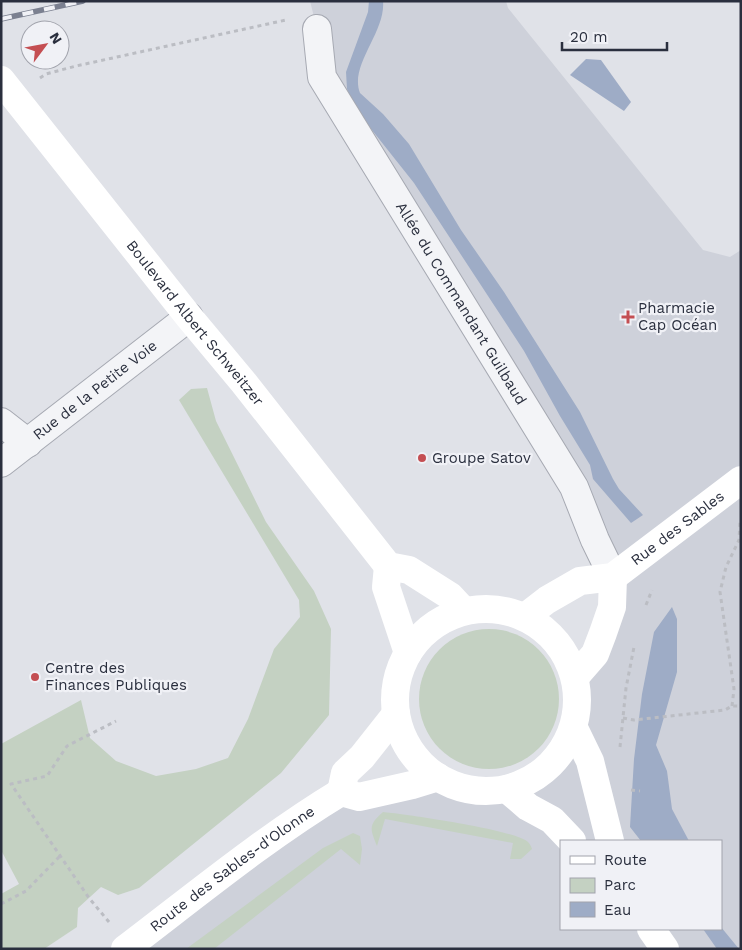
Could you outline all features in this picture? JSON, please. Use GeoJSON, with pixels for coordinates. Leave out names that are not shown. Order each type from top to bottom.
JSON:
{"type":"FeatureCollection","features":[{"type":"Feature","properties":{"kind":"main road","name":"Boulevard Albert Schweitzer"},"geometry":{"type":"LineString","coordinates":[[7,88],[189,317],[244,382],[388,566]]}},
{"type":"Feature","properties":{"kind":"main road","name":"Rue des Sables"},"geometry":{"type":"LineString","coordinates":[[614,578],[741,480]]}},
{"type":"Feature","properties":{"kind":"main road"},"geometry":{"type":"LineString","coordinates":[[408,653],[386,587],[388,566],[409,570],[450,596],[464,611]]}},
{"type":"Feature","properties":{"kind":"main road"},"geometry":{"type":"LineString","coordinates":[[525,617],[547,600],[580,581],[614,578],[612,606],[595,654],[575,677]]}},
{"type":"Feature","properties":{"kind":"main road"},"geometry":{"type":"LineString","coordinates":[[485,608],[505,610],[525,617],[548,632],[565,652],[575,677],[578,702],[574,728],[564,749],[548,767],[529,781],[507,789],[483,792],[460,787],[438,778],[418,761],[404,739],[396,714],[395,693],[399,672],[408,653],[423,634],[442,619],[464,611],[485,608]]}},
{"type":"Feature","properties":{"kind":"main road"},"geometry":{"type":"LineString","coordinates":[[396,714],[362,757],[345,772],[341,792],[359,796],[438,778]]}},
{"type":"Feature","properties":{"kind":"main road"},"geometry":{"type":"LineString","coordinates":[[574,728],[590,761],[610,840]]}},
{"type":"Feature","properties":{"kind":"main road"},"geometry":{"type":"LineString","coordinates":[[507,789],[528,808],[552,820],[571,840]]}},
{"type":"Feature","properties":{"kind":"main road","name":"Route des Sables-d'Olonne"},"geometry":{"type":"LineString","coordinates":[[127,948],[237,863],[310,811],[341,792]]}},
{"type":"Feature","properties":{"kind":"main road"},"geometry":{"type":"LineString","coordinates":[[652,930],[665,949]]}},
{"type":"Feature","properties":{"kind":"street","name":"Allée du Commandant Guilbaud"},"geometry":{"type":"LineString","coordinates":[[317,29],[322,76],[574,487],[595,540],[614,578]]}},
{"type":"Feature","properties":{"kind":"street","name":"Rue de la Petite Voie"},"geometry":{"type":"LineString","coordinates":[[1,463],[189,317]]}},
{"type":"Feature","properties":{"kind":"street"},"geometry":{"type":"LineString","coordinates":[[1,422],[28,443]]}},
{"type":"Feature","properties":{"kind":"path"},"geometry":{"type":"LineString","coordinates":[[7,88],[46,74],[96,61],[290,19],[317,29]]}},
{"type":"Feature","properties":{"kind":"path"},"geometry":{"type":"LineString","coordinates":[[734,527],[740,522]]}},
{"type":"Feature","properties":{"kind":"path"},"geometry":{"type":"LineString","coordinates":[[732,706],[734,689],[720,592],[726,567],[739,540],[740,522]]}},
{"type":"Feature","properties":{"kind":"path"},"geometry":{"type":"LineString","coordinates":[[645,607],[653,589]]}},
{"type":"Feature","properties":{"kind":"path"},"geometry":{"type":"LineString","coordinates":[[620,753],[623,718],[635,642]]}},
{"type":"Feature","properties":{"kind":"path"},"geometry":{"type":"LineString","coordinates":[[623,718],[634,720],[724,710],[732,706],[741,706]]}},
{"type":"Feature","properties":{"kind":"path"},"geometry":{"type":"LineString","coordinates":[[116,721],[67,746],[47,776],[11,784],[89,898],[127,948]]}},
{"type":"Feature","properties":{"kind":"path"},"geometry":{"type":"LineString","coordinates":[[1,904],[26,891],[60,856]]}},
{"type":"Feature","properties":{"kind":"shaded area"},"geometry":{"type":"Polygon","coordinates":[[[310,1],[506,1],[508,8],[703,250],[730,257],[741,250],[741,949],[126,949],[311,811],[438,777],[460,787],[483,792],[507,789],[529,781],[548,767],[564,749],[574,728],[578,703],[575,677],[613,577],[322,77],[317,29],[310,1]]]}},
{"type":"Feature","properties":{"kind":"green space"},"geometry":{"type":"Polygon","coordinates":[[[207,388],[216,421],[266,522],[314,591],[331,629],[329,715],[281,773],[139,888],[118,895],[101,887],[78,908],[77,927],[44,949],[1,949],[1,894],[19,884],[1,850],[1,744],[81,700],[90,738],[116,761],[156,776],[196,769],[228,758],[248,719],[274,649],[300,617],[299,600],[179,400],[191,389],[207,388]]]}},
{"type":"Feature","properties":{"kind":"green space"},"geometry":{"type":"Polygon","coordinates":[[[489,629],[503,630],[516,634],[528,640],[539,649],[548,660],[554,672],[558,685],[558,713],[554,726],[548,738],[539,749],[528,758],[516,764],[503,768],[489,769],[475,768],[462,764],[450,758],[439,749],[430,738],[424,726],[420,713],[419,699],[420,685],[424,672],[430,660],[439,649],[450,640],[462,634],[475,630],[489,629]]]}},
{"type":"Feature","properties":{"kind":"green space"},"geometry":{"type":"Polygon","coordinates":[[[383,812],[483,828],[519,837],[528,842],[532,849],[521,859],[510,859],[513,843],[385,819],[377,846],[372,828],[375,820],[383,812]]]}},
{"type":"Feature","properties":{"kind":"green space"},"geometry":{"type":"Polygon","coordinates":[[[353,833],[360,836],[362,849],[360,865],[341,849],[214,949],[186,949],[323,848],[353,833]]]}},
{"type":"Feature","properties":{"kind":"water"},"geometry":{"type":"Polygon","coordinates":[[[369,1],[383,1],[382,13],[379,25],[359,71],[360,93],[383,114],[409,144],[461,230],[504,292],[580,412],[619,489],[643,515],[631,523],[593,479],[590,465],[524,351],[414,183],[360,115],[350,96],[347,89],[346,72],[368,12],[369,1]]]}},
{"type":"Feature","properties":{"kind":"water"},"geometry":{"type":"Polygon","coordinates":[[[586,59],[601,60],[631,102],[624,111],[570,75],[586,59]]]}},
{"type":"Feature","properties":{"kind":"water"},"geometry":{"type":"Polygon","coordinates":[[[672,607],[677,619],[677,672],[656,745],[667,771],[672,809],[688,840],[640,840],[630,827],[634,759],[642,694],[654,632],[672,607]]]}},
{"type":"Feature","properties":{"kind":"water"},"geometry":{"type":"Polygon","coordinates":[[[722,928],[739,949],[717,949],[704,930],[722,930],[722,928]]]}},
{"type":"Feature","properties":{"kind":"railway"},"geometry":{"type":"LineString","coordinates":[[1,19],[83,1]]}},
{"type":"Feature","properties":{"kind":"place","name":"Pharmacie Cap Océan"},"geometry":{"type":"Point","coordinates":[628,317]}},
{"type":"Feature","properties":{"kind":"place","name":"Groupe Satov"},"geometry":{"type":"Point","coordinates":[422,458]}},
{"type":"Feature","properties":{"kind":"place","name":"Centre des Finances Publiques"},"geometry":{"type":"Point","coordinates":[35,677]}}]}
